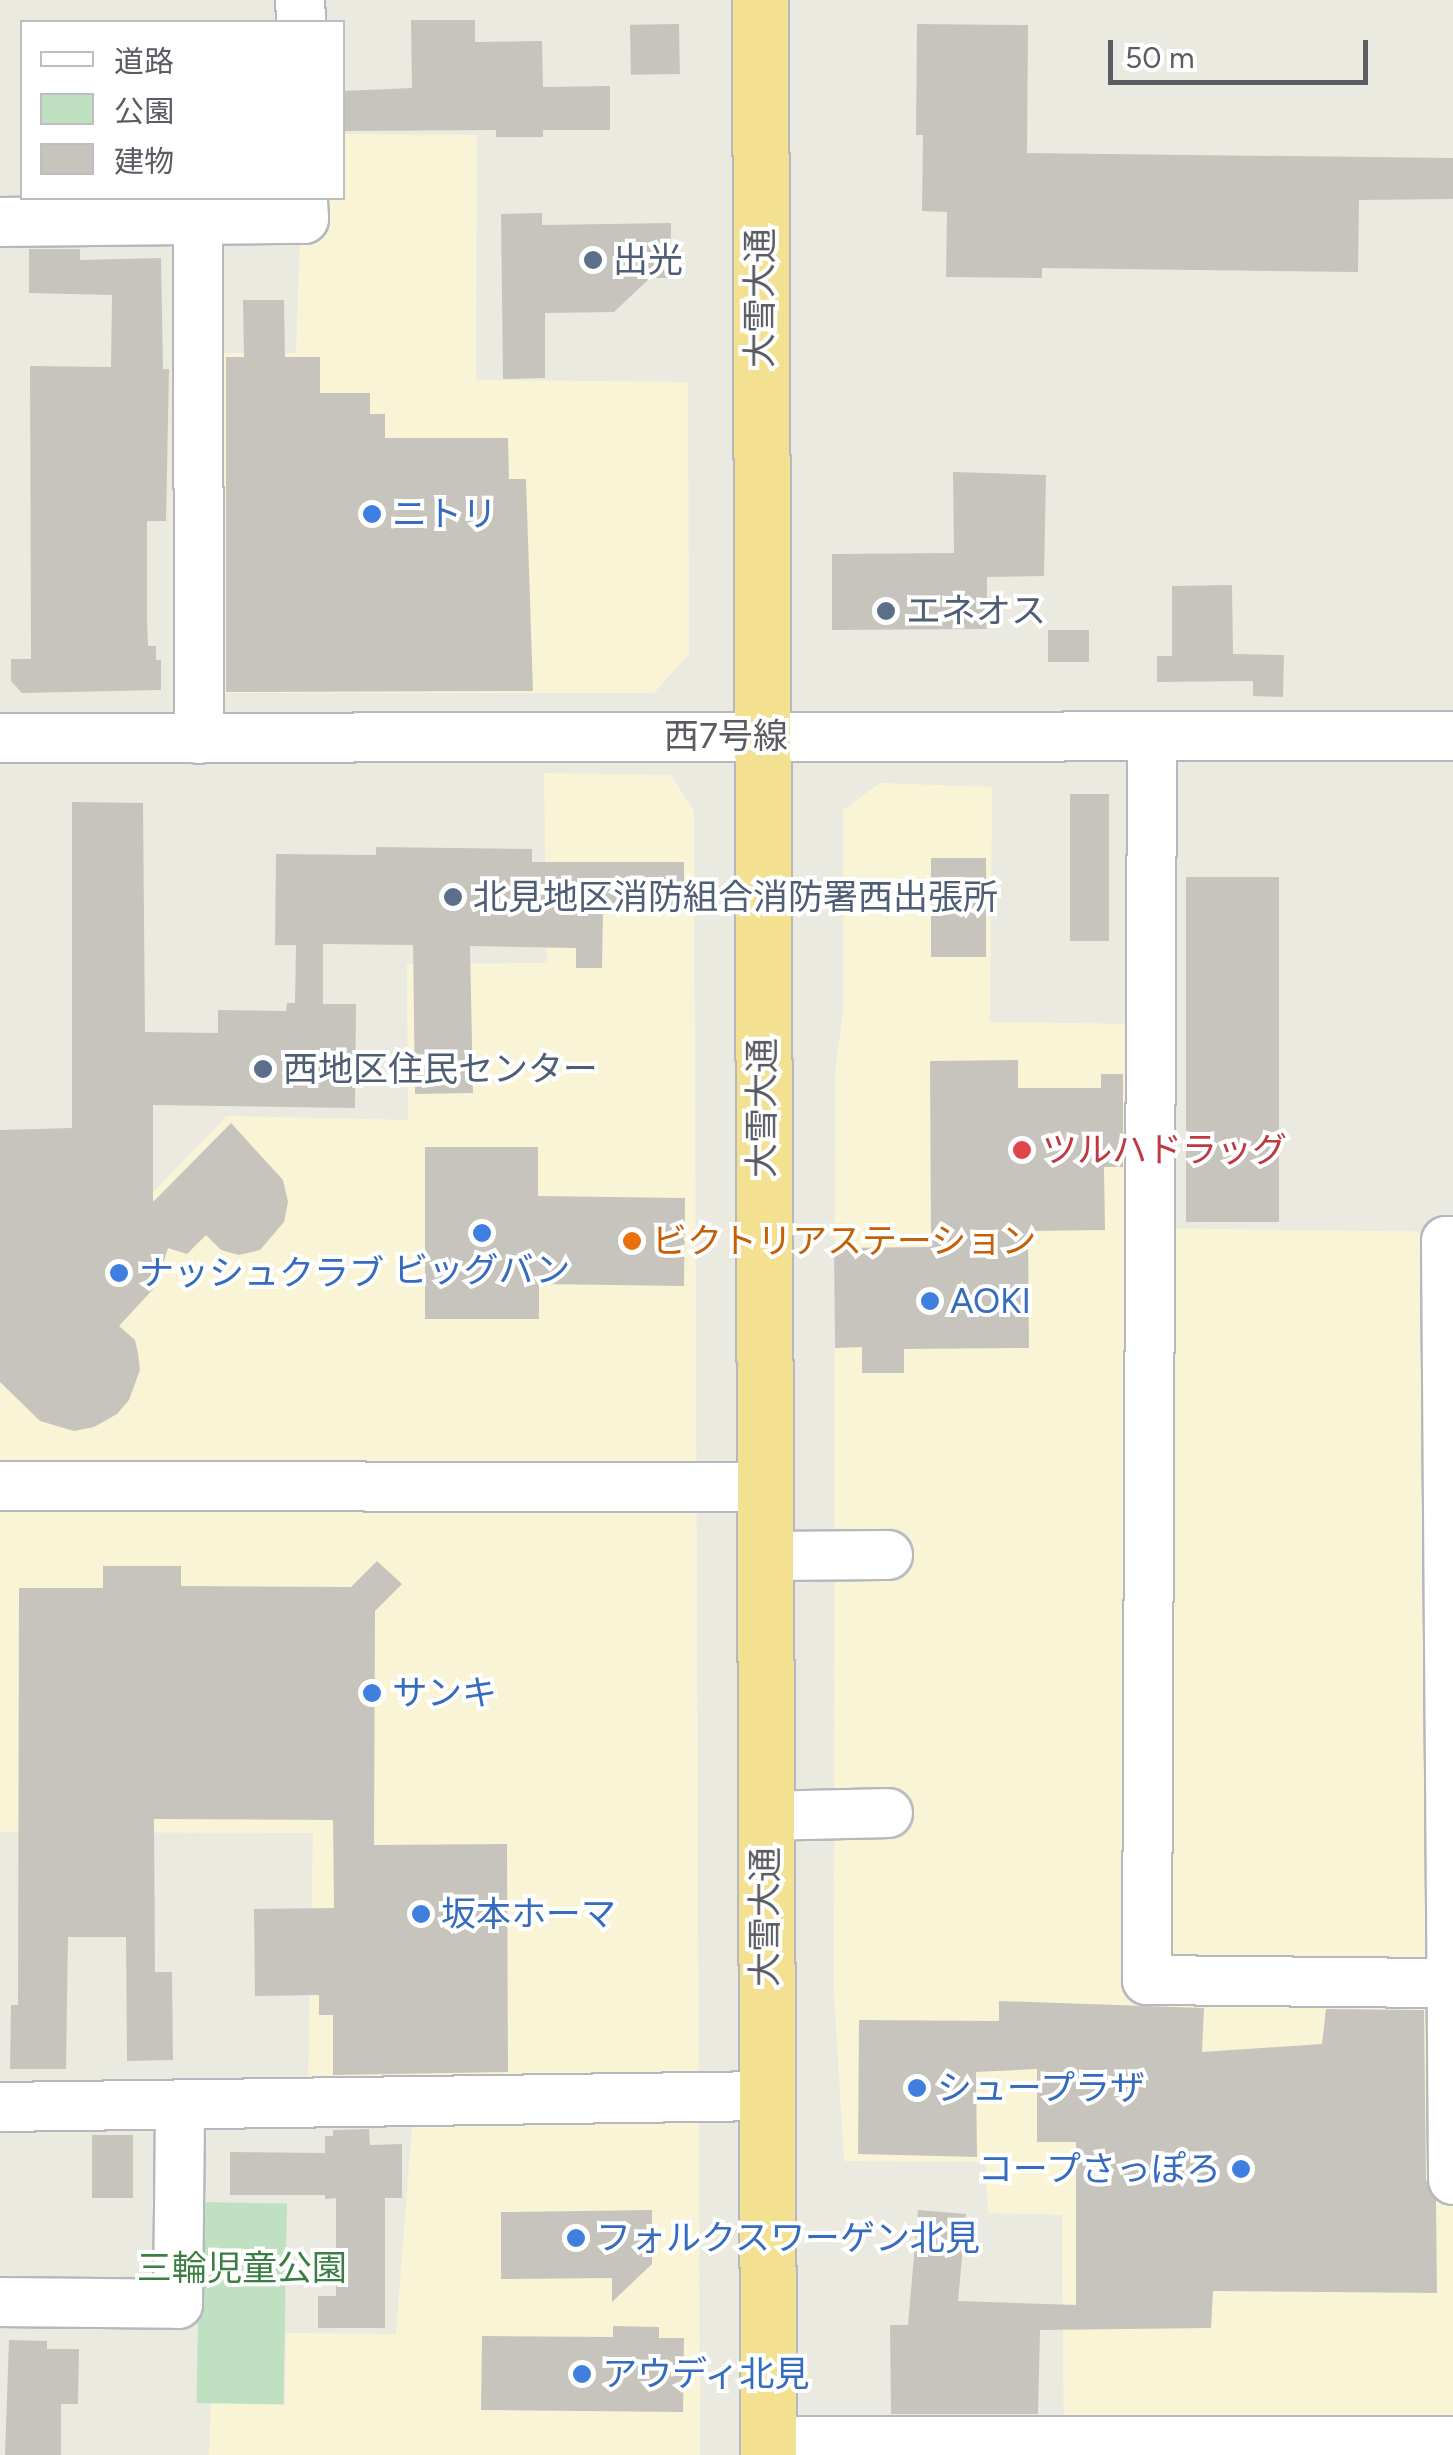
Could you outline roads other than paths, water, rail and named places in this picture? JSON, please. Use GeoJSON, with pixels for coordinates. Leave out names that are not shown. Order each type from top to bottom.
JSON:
{"type":"FeatureCollection","features":[{"type":"Feature","properties":{"kind":"highway","name":"大雪大通"},"geometry":{"type":"LineString","coordinates":[[760,0],[768,2448]]}},
{"type":"Feature","properties":{"kind":"street"},"geometry":{"type":"LineString","coordinates":[[0,222],[304,219],[304,200]]}},
{"type":"Feature","properties":{"kind":"street"},"geometry":{"type":"LineString","coordinates":[[198,222],[199,739]]}},
{"type":"Feature","properties":{"kind":"street"},"geometry":{"type":"LineString","coordinates":[[1152,736],[1147,1980],[1452,1983]]}},
{"type":"Feature","properties":{"kind":"street","name":"西7号線"},"geometry":{"type":"LineString","coordinates":[[0,738],[1453,736]]}},
{"type":"Feature","properties":{"kind":"street"},"geometry":{"type":"LineString","coordinates":[[1453,1241],[1446,1241],[1453,2180]]}},
{"type":"Feature","properties":{"kind":"street"},"geometry":{"type":"LineString","coordinates":[[0,1486],[763,1487]]}},
{"type":"Feature","properties":{"kind":"street"},"geometry":{"type":"LineString","coordinates":[[764,1556],[888,1555]]}},
{"type":"Feature","properties":{"kind":"street"},"geometry":{"type":"LineString","coordinates":[[765,1816],[888,1813]]}},
{"type":"Feature","properties":{"kind":"street"},"geometry":{"type":"LineString","coordinates":[[0,2107],[766,2096]]}},
{"type":"Feature","properties":{"kind":"street"},"geometry":{"type":"LineString","coordinates":[[0,2302],[178,2304],[180,2105]]}},
{"type":"Feature","properties":{"kind":"street"},"geometry":{"type":"LineString","coordinates":[[768,2448],[1453,2441]]}},
{"type":"Feature","properties":{"kind":"place","name":"出光"},"geometry":{"type":"Point","coordinates":[593,260]}},
{"type":"Feature","properties":{"kind":"place","name":"ニトリ"},"geometry":{"type":"Point","coordinates":[372,514]}},
{"type":"Feature","properties":{"kind":"place","name":"エネオス"},"geometry":{"type":"Point","coordinates":[886,611]}},
{"type":"Feature","properties":{"kind":"place","name":"北見地区消防組合消防署西出張所"},"geometry":{"type":"Point","coordinates":[453,897]}},
{"type":"Feature","properties":{"kind":"place","name":"西地区住民センター"},"geometry":{"type":"Point","coordinates":[263,1069]}},
{"type":"Feature","properties":{"kind":"place","name":"ツルハドラッグ"},"geometry":{"type":"Point","coordinates":[1022,1150]}},
{"type":"Feature","properties":{"kind":"place","name":"ビッグバン"},"geometry":{"type":"Point","coordinates":[482,1233]}},
{"type":"Feature","properties":{"kind":"place","name":"ビクトリアステーション"},"geometry":{"type":"Point","coordinates":[632,1241]}},
{"type":"Feature","properties":{"kind":"place","name":"ナッシュクラブ"},"geometry":{"type":"Point","coordinates":[119,1273]}},
{"type":"Feature","properties":{"kind":"place","name":"AOKI"},"geometry":{"type":"Point","coordinates":[930,1301]}},
{"type":"Feature","properties":{"kind":"place","name":"サンキ"},"geometry":{"type":"Point","coordinates":[372,1693]}},
{"type":"Feature","properties":{"kind":"place","name":"坂本ホーマ"},"geometry":{"type":"Point","coordinates":[421,1914]}},
{"type":"Feature","properties":{"kind":"place","name":"シュープラザ"},"geometry":{"type":"Point","coordinates":[917,2088]}},
{"type":"Feature","properties":{"kind":"place","name":"コープさっぽろ"},"geometry":{"type":"Point","coordinates":[1241,2169]}},
{"type":"Feature","properties":{"kind":"place","name":"フォルクスワーゲン北見"},"geometry":{"type":"Point","coordinates":[576,2238]}},
{"type":"Feature","properties":{"kind":"place","name":"アウディ北見"},"geometry":{"type":"Point","coordinates":[582,2374]}},
{"type":"Feature","properties":{"kind":"park label","name":"三輪児童公園"},"geometry":{"type":"Point","coordinates":[242,2268]}}]}
